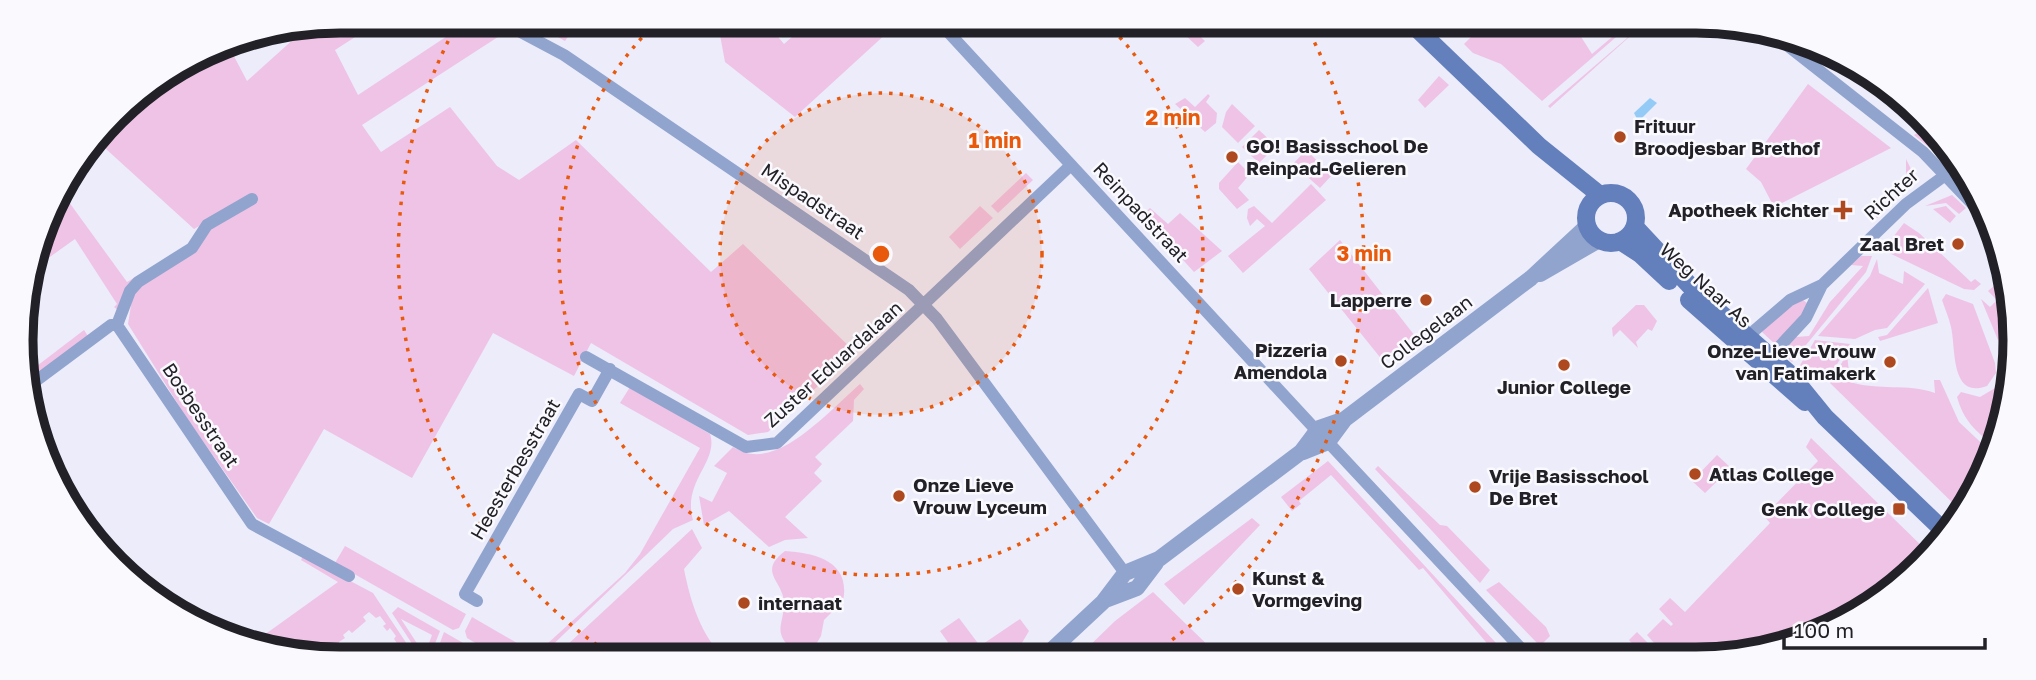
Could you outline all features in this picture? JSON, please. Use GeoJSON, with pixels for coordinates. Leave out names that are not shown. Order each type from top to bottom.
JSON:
{"type":"FeatureCollection","features":[{"type":"Feature","properties":{"kind":"main road","name":"Weg Naar As"},"geometry":{"type":"LineString","coordinates":[[1421,33],[1539,146],[1600,195],[1618,193],[1627,198],[1634,206],[1635,227],[1693,289],[1939,527]]}},
{"type":"Feature","properties":{"kind":"main road","name":"Weg Naar As"},"geometry":{"type":"LineString","coordinates":[[1539,146],[1591,225]]}},
{"type":"Feature","properties":{"kind":"main road"},"geometry":{"type":"LineString","coordinates":[[1600,195],[1591,225],[1620,241],[1635,227]]}},
{"type":"Feature","properties":{"kind":"main road","name":"Weg Naar As"},"geometry":{"type":"LineString","coordinates":[[1620,241],[1640,254],[1748,343]]}},
{"type":"Feature","properties":{"kind":"street","name":"Mispadstraat"},"geometry":{"type":"LineString","coordinates":[[523,33],[564,55],[902,285],[926,305],[1130,579]]}},
{"type":"Feature","properties":{"kind":"street","name":"Reinpadstraat"},"geometry":{"type":"LineString","coordinates":[[949,33],[1520,647]]}},
{"type":"Feature","properties":{"kind":"street"},"geometry":{"type":"LineString","coordinates":[[1792,49],[1923,152],[1970,203]]}},
{"type":"Feature","properties":{"kind":"street","name":"Zuster Eduardalaan"},"geometry":{"type":"LineString","coordinates":[[586,357],[746,447],[777,443],[1072,165]]}},
{"type":"Feature","properties":{"kind":"street","name":"Richter"},"geometry":{"type":"LineString","coordinates":[[1748,343],[1790,300],[1822,285],[1906,204],[1951,170]]}},
{"type":"Feature","properties":{"kind":"street"},"geometry":{"type":"LineString","coordinates":[[36,381],[111,325],[117,325],[130,291],[192,248],[207,225],[252,199]]}},
{"type":"Feature","properties":{"kind":"street","name":"Collegelaan"},"geometry":{"type":"LineString","coordinates":[[1055,647],[1130,579],[1531,278],[1591,225]]}},
{"type":"Feature","properties":{"kind":"street","name":"Richter"},"geometry":{"type":"LineString","coordinates":[[1766,361],[1806,318],[1822,285]]}},
{"type":"Feature","properties":{"kind":"street","name":"Bosbesstraat"},"geometry":{"type":"LineString","coordinates":[[117,325],[252,524],[349,576]]}},
{"type":"Feature","properties":{"kind":"street","name":"Heesterbesstraat"},"geometry":{"type":"LineString","coordinates":[[477,601],[465,594],[579,394],[592,401],[610,369]]}},
{"type":"Feature","properties":{"kind":"shaded area"},"geometry":{"type":"Polygon","coordinates":[[[361,33],[335,50],[358,95],[452,33],[497,33],[501,35],[362,125],[381,152],[450,107],[497,166],[519,180],[576,140],[711,272],[743,244],[855,352],[768,432],[748,435],[591,343],[574,376],[493,333],[412,478],[324,429],[269,524],[257,518],[186,417],[128,324],[133,293],[208,228],[254,195],[194,229],[106,149],[101,148],[138,109],[170,85],[204,65],[232,53],[247,81],[296,37],[361,33]]]}},
{"type":"Feature","properties":{"kind":"shaded area"},"geometry":{"type":"Polygon","coordinates":[[[551,33],[571,33],[565,41],[551,33]]]}},
{"type":"Feature","properties":{"kind":"shaded area"},"geometry":{"type":"Polygon","coordinates":[[[720,33],[775,33],[784,44],[796,33],[887,33],[795,117],[725,62],[720,33]]]}},
{"type":"Feature","properties":{"kind":"shaded area"},"geometry":{"type":"Polygon","coordinates":[[[1183,33],[1197,33],[1205,41],[1198,47],[1183,33]]]}},
{"type":"Feature","properties":{"kind":"shaded area"},"geometry":{"type":"Polygon","coordinates":[[[1475,33],[1579,33],[1592,54],[1617,33],[1621,33],[1542,101],[1501,64],[1473,53],[1464,44],[1475,33]]]}},
{"type":"Feature","properties":{"kind":"shaded area"},"geometry":{"type":"Polygon","coordinates":[[[1634,33],[1550,108],[1548,106],[1634,33]]]}},
{"type":"Feature","properties":{"kind":"shaded area"},"geometry":{"type":"Polygon","coordinates":[[[1439,76],[1449,85],[1425,108],[1418,100],[1439,76]]]}},
{"type":"Feature","properties":{"kind":"shaded area"},"geometry":{"type":"Polygon","coordinates":[[[1808,84],[1891,148],[1774,207],[1761,182],[1746,169],[1808,84]]]}},
{"type":"Feature","properties":{"kind":"shaded area"},"geometry":{"type":"Polygon","coordinates":[[[1208,94],[1210,96],[1206,102],[1217,113],[1216,123],[1205,132],[1175,104],[1185,98],[1195,107],[1208,94]]]}},
{"type":"Feature","properties":{"kind":"shaded area"},"geometry":{"type":"Polygon","coordinates":[[[1232,104],[1255,126],[1238,143],[1222,127],[1226,112],[1232,104]]]}},
{"type":"Feature","properties":{"kind":"shaded area"},"geometry":{"type":"Polygon","coordinates":[[[1259,130],[1276,146],[1259,163],[1242,147],[1259,130]]]}},
{"type":"Feature","properties":{"kind":"shaded area"},"geometry":{"type":"Polygon","coordinates":[[[1921,131],[1941,156],[1940,156],[1914,135],[1921,131]]]}},
{"type":"Feature","properties":{"kind":"shaded area"},"geometry":{"type":"Polygon","coordinates":[[[1306,150],[1332,175],[1320,188],[1293,164],[1306,150]]]}},
{"type":"Feature","properties":{"kind":"shaded area"},"geometry":{"type":"Polygon","coordinates":[[[1906,159],[1912,171],[1911,186],[1877,218],[1875,216],[1906,185],[1906,159]]]}},
{"type":"Feature","properties":{"kind":"shaded area"},"geometry":{"type":"Polygon","coordinates":[[[1238,162],[1250,174],[1238,188],[1249,200],[1237,209],[1219,189],[1219,183],[1238,162]]]}},
{"type":"Feature","properties":{"kind":"shaded area"},"geometry":{"type":"Polygon","coordinates":[[[1026,173],[1033,180],[998,213],[991,206],[1026,173]]]}},
{"type":"Feature","properties":{"kind":"shaded area"},"geometry":{"type":"Polygon","coordinates":[[[1311,184],[1326,200],[1243,273],[1228,256],[1265,226],[1257,219],[1250,226],[1248,209],[1254,206],[1272,223],[1311,184]]]}},
{"type":"Feature","properties":{"kind":"shaded area"},"geometry":{"type":"Polygon","coordinates":[[[1952,195],[1966,208],[1959,214],[1946,203],[1925,206],[1952,195]]]}},
{"type":"Feature","properties":{"kind":"shaded area"},"geometry":{"type":"Polygon","coordinates":[[[67,200],[127,282],[144,272],[119,311],[114,307],[117,304],[75,239],[44,261],[67,200]]]}},
{"type":"Feature","properties":{"kind":"shaded area"},"geometry":{"type":"Polygon","coordinates":[[[980,206],[993,218],[960,249],[949,237],[980,206]]]}},
{"type":"Feature","properties":{"kind":"shaded area"},"geometry":{"type":"Polygon","coordinates":[[[1946,206],[1956,216],[1950,223],[1933,209],[1946,206]]]}},
{"type":"Feature","properties":{"kind":"shaded area"},"geometry":{"type":"Polygon","coordinates":[[[1150,208],[1168,224],[1180,213],[1222,251],[1194,272],[1142,215],[1150,208]]]}},
{"type":"Feature","properties":{"kind":"shaded area"},"geometry":{"type":"Polygon","coordinates":[[[1904,223],[1919,233],[1971,282],[1975,279],[1981,284],[1974,290],[1964,289],[1883,250],[1904,223]]]}},
{"type":"Feature","properties":{"kind":"shaded area"},"geometry":{"type":"Polygon","coordinates":[[[1340,240],[1415,336],[1383,361],[1309,269],[1340,240]]]}},
{"type":"Feature","properties":{"kind":"shaded area"},"geometry":{"type":"Polygon","coordinates":[[[1861,256],[1872,256],[1866,272],[1792,362],[1785,355],[1786,348],[1796,337],[1809,336],[1830,302],[1863,266],[1851,265],[1861,256]]]}},
{"type":"Feature","properties":{"kind":"shaded area"},"geometry":{"type":"Polygon","coordinates":[[[1877,259],[1879,273],[1903,284],[1904,271],[1925,284],[1887,328],[1855,339],[1818,336],[1870,276],[1877,259]]]}},
{"type":"Feature","properties":{"kind":"shaded area"},"geometry":{"type":"Polygon","coordinates":[[[1994,286],[1999,291],[2002,351],[1981,299],[1990,307],[1997,300],[1988,291],[1994,286]]]}},
{"type":"Feature","properties":{"kind":"shaded area"},"geometry":{"type":"Polygon","coordinates":[[[1928,288],[1938,323],[1880,341],[1878,337],[1887,335],[1928,288]]]}},
{"type":"Feature","properties":{"kind":"shaded area"},"geometry":{"type":"Polygon","coordinates":[[[1946,294],[1973,304],[1995,363],[1996,373],[1987,386],[1966,386],[1961,379],[1957,370],[1951,327],[1942,300],[1946,294]]]}},
{"type":"Feature","properties":{"kind":"shaded area"},"geometry":{"type":"Polygon","coordinates":[[[1803,300],[1807,303],[1805,311],[1776,345],[1762,332],[1775,317],[1803,300]]]}},
{"type":"Feature","properties":{"kind":"shaded area"},"geometry":{"type":"Polygon","coordinates":[[[1636,305],[1644,305],[1657,321],[1652,331],[1648,329],[1636,342],[1638,348],[1620,330],[1613,337],[1612,328],[1636,305]]]}},
{"type":"Feature","properties":{"kind":"shaded area"},"geometry":{"type":"Polygon","coordinates":[[[84,330],[88,336],[36,377],[35,368],[84,330]]]}},
{"type":"Feature","properties":{"kind":"shaded area"},"geometry":{"type":"Polygon","coordinates":[[[1815,340],[1850,344],[1826,381],[1808,375],[1799,367],[1815,340]]]}},
{"type":"Feature","properties":{"kind":"shaded area"},"geometry":{"type":"Polygon","coordinates":[[[1847,354],[1850,382],[1914,388],[1935,393],[1934,380],[1940,380],[1959,422],[1984,445],[1971,476],[1954,505],[1830,383],[1847,354]]]}},
{"type":"Feature","properties":{"kind":"shaded area"},"geometry":{"type":"Polygon","coordinates":[[[860,384],[864,389],[854,400],[853,421],[815,457],[822,464],[814,473],[822,481],[785,517],[808,538],[785,540],[769,547],[729,511],[704,525],[699,496],[712,502],[727,473],[714,466],[733,447],[753,454],[782,448],[810,429],[860,384]]]}},
{"type":"Feature","properties":{"kind":"shaded area"},"geometry":{"type":"Polygon","coordinates":[[[1999,386],[1986,439],[1971,425],[1957,397],[1961,392],[1980,397],[1999,386]]]}},
{"type":"Feature","properties":{"kind":"shaded area"},"geometry":{"type":"Polygon","coordinates":[[[630,387],[710,434],[710,454],[692,494],[693,520],[673,529],[550,647],[544,647],[625,573],[640,554],[700,448],[620,403],[630,387]]]}},
{"type":"Feature","properties":{"kind":"shaded area"},"geometry":{"type":"Polygon","coordinates":[[[1811,438],[1923,547],[1898,571],[1866,595],[1832,615],[1795,630],[1736,644],[1635,647],[1629,640],[1637,632],[1651,646],[1654,643],[1647,635],[1663,619],[1671,626],[1673,624],[1659,609],[1670,598],[1685,612],[1770,523],[1764,516],[1818,461],[1806,447],[1811,438]]]}},
{"type":"Feature","properties":{"kind":"shaded area"},"geometry":{"type":"Polygon","coordinates":[[[1717,455],[1731,468],[1705,493],[1692,481],[1717,455]]]}},
{"type":"Feature","properties":{"kind":"shaded area"},"geometry":{"type":"Polygon","coordinates":[[[1328,461],[1496,643],[1490,647],[1423,568],[1419,570],[1331,475],[1299,501],[1301,504],[1292,511],[1281,497],[1328,461]]]}},
{"type":"Feature","properties":{"kind":"shaded area"},"geometry":{"type":"Polygon","coordinates":[[[1378,466],[1440,525],[1447,526],[1490,570],[1480,583],[1375,469],[1378,466]]]}},
{"type":"Feature","properties":{"kind":"shaded area"},"geometry":{"type":"Polygon","coordinates":[[[1252,518],[1260,525],[1184,605],[1164,584],[1252,518]]]}},
{"type":"Feature","properties":{"kind":"shaded area"},"geometry":{"type":"Polygon","coordinates":[[[692,529],[702,548],[684,569],[698,617],[715,647],[565,647],[692,529]]]}},
{"type":"Feature","properties":{"kind":"shaded area"},"geometry":{"type":"Polygon","coordinates":[[[345,546],[466,614],[459,628],[453,630],[335,563],[345,546]]]}},
{"type":"Feature","properties":{"kind":"shaded area"},"geometry":{"type":"Polygon","coordinates":[[[785,551],[820,557],[837,569],[842,577],[843,601],[824,620],[821,636],[815,646],[789,647],[783,638],[780,628],[783,597],[772,571],[777,559],[785,551]]]}},
{"type":"Feature","properties":{"kind":"shaded area"},"geometry":{"type":"Polygon","coordinates":[[[303,556],[373,593],[409,647],[400,647],[390,628],[387,631],[383,626],[386,624],[380,616],[376,618],[369,612],[363,617],[366,621],[352,633],[349,630],[343,635],[345,638],[339,642],[341,647],[300,644],[262,636],[338,582],[301,560],[303,556]]]}},
{"type":"Feature","properties":{"kind":"shaded area"},"geometry":{"type":"Polygon","coordinates":[[[1499,582],[1546,627],[1550,636],[1540,646],[1486,590],[1499,582]]]}},
{"type":"Feature","properties":{"kind":"shaded area"},"geometry":{"type":"Polygon","coordinates":[[[1153,592],[1210,647],[1088,647],[1115,621],[1153,592]]]}},
{"type":"Feature","properties":{"kind":"shaded area"},"geometry":{"type":"Polygon","coordinates":[[[398,607],[440,631],[434,647],[428,647],[432,635],[401,619],[419,647],[414,647],[392,613],[398,607]]]}},
{"type":"Feature","properties":{"kind":"shaded area"},"geometry":{"type":"Polygon","coordinates":[[[472,617],[524,647],[482,647],[467,638],[465,631],[472,617]]]}},
{"type":"Feature","properties":{"kind":"shaded area"},"geometry":{"type":"Polygon","coordinates":[[[959,618],[980,646],[1020,619],[1029,631],[1020,647],[951,647],[940,631],[959,618]]]}},
{"type":"Feature","properties":{"kind":"shaded area"},"geometry":{"type":"Polygon","coordinates":[[[444,632],[470,647],[452,647],[445,643],[444,647],[438,647],[444,632]]]}},
{"type":"Feature","properties":{"kind":"water"},"geometry":{"type":"Polygon","coordinates":[[[1650,98],[1657,103],[1641,119],[1637,119],[1634,113],[1650,98]]]}},
{"type":"Feature","properties":{"kind":"place","name":"Frituur Broodjesbar Brethof"},"geometry":{"type":"Point","coordinates":[1620,137]}},
{"type":"Feature","properties":{"kind":"place","name":"GO! Basisschool De Reinpad-Gelieren"},"geometry":{"type":"Point","coordinates":[1232,157]}},
{"type":"Feature","properties":{"kind":"place","name":"Apotheek Richter"},"geometry":{"type":"Point","coordinates":[1843,210]}},
{"type":"Feature","properties":{"kind":"place","name":"Zaal Bret"},"geometry":{"type":"Point","coordinates":[1958,244]}},
{"type":"Feature","properties":{"kind":"place","name":"Lapperre"},"geometry":{"type":"Point","coordinates":[1426,300]}},
{"type":"Feature","properties":{"kind":"place","name":"Pizzeria Amendola"},"geometry":{"type":"Point","coordinates":[1341,361]}},
{"type":"Feature","properties":{"kind":"place","name":"Onze-Lieve-Vrouw van Fatimakerk"},"geometry":{"type":"Point","coordinates":[1890,362]}},
{"type":"Feature","properties":{"kind":"place","name":"Junior College"},"geometry":{"type":"Point","coordinates":[1564,365]}},
{"type":"Feature","properties":{"kind":"place","name":"Atlas College"},"geometry":{"type":"Point","coordinates":[1695,474]}},
{"type":"Feature","properties":{"kind":"place","name":"Vrije Basisschool De Bret"},"geometry":{"type":"Point","coordinates":[1475,487]}},
{"type":"Feature","properties":{"kind":"place","name":"Onze Lieve Vrouw Lyceum"},"geometry":{"type":"Point","coordinates":[899,496]}},
{"type":"Feature","properties":{"kind":"place","name":"Genk College"},"geometry":{"type":"Point","coordinates":[1899,509]}},
{"type":"Feature","properties":{"kind":"place","name":"Kunst & Vormgeving"},"geometry":{"type":"Point","coordinates":[1238,589]}},
{"type":"Feature","properties":{"kind":"place","name":"internaat"},"geometry":{"type":"Point","coordinates":[744,603]}}]}
